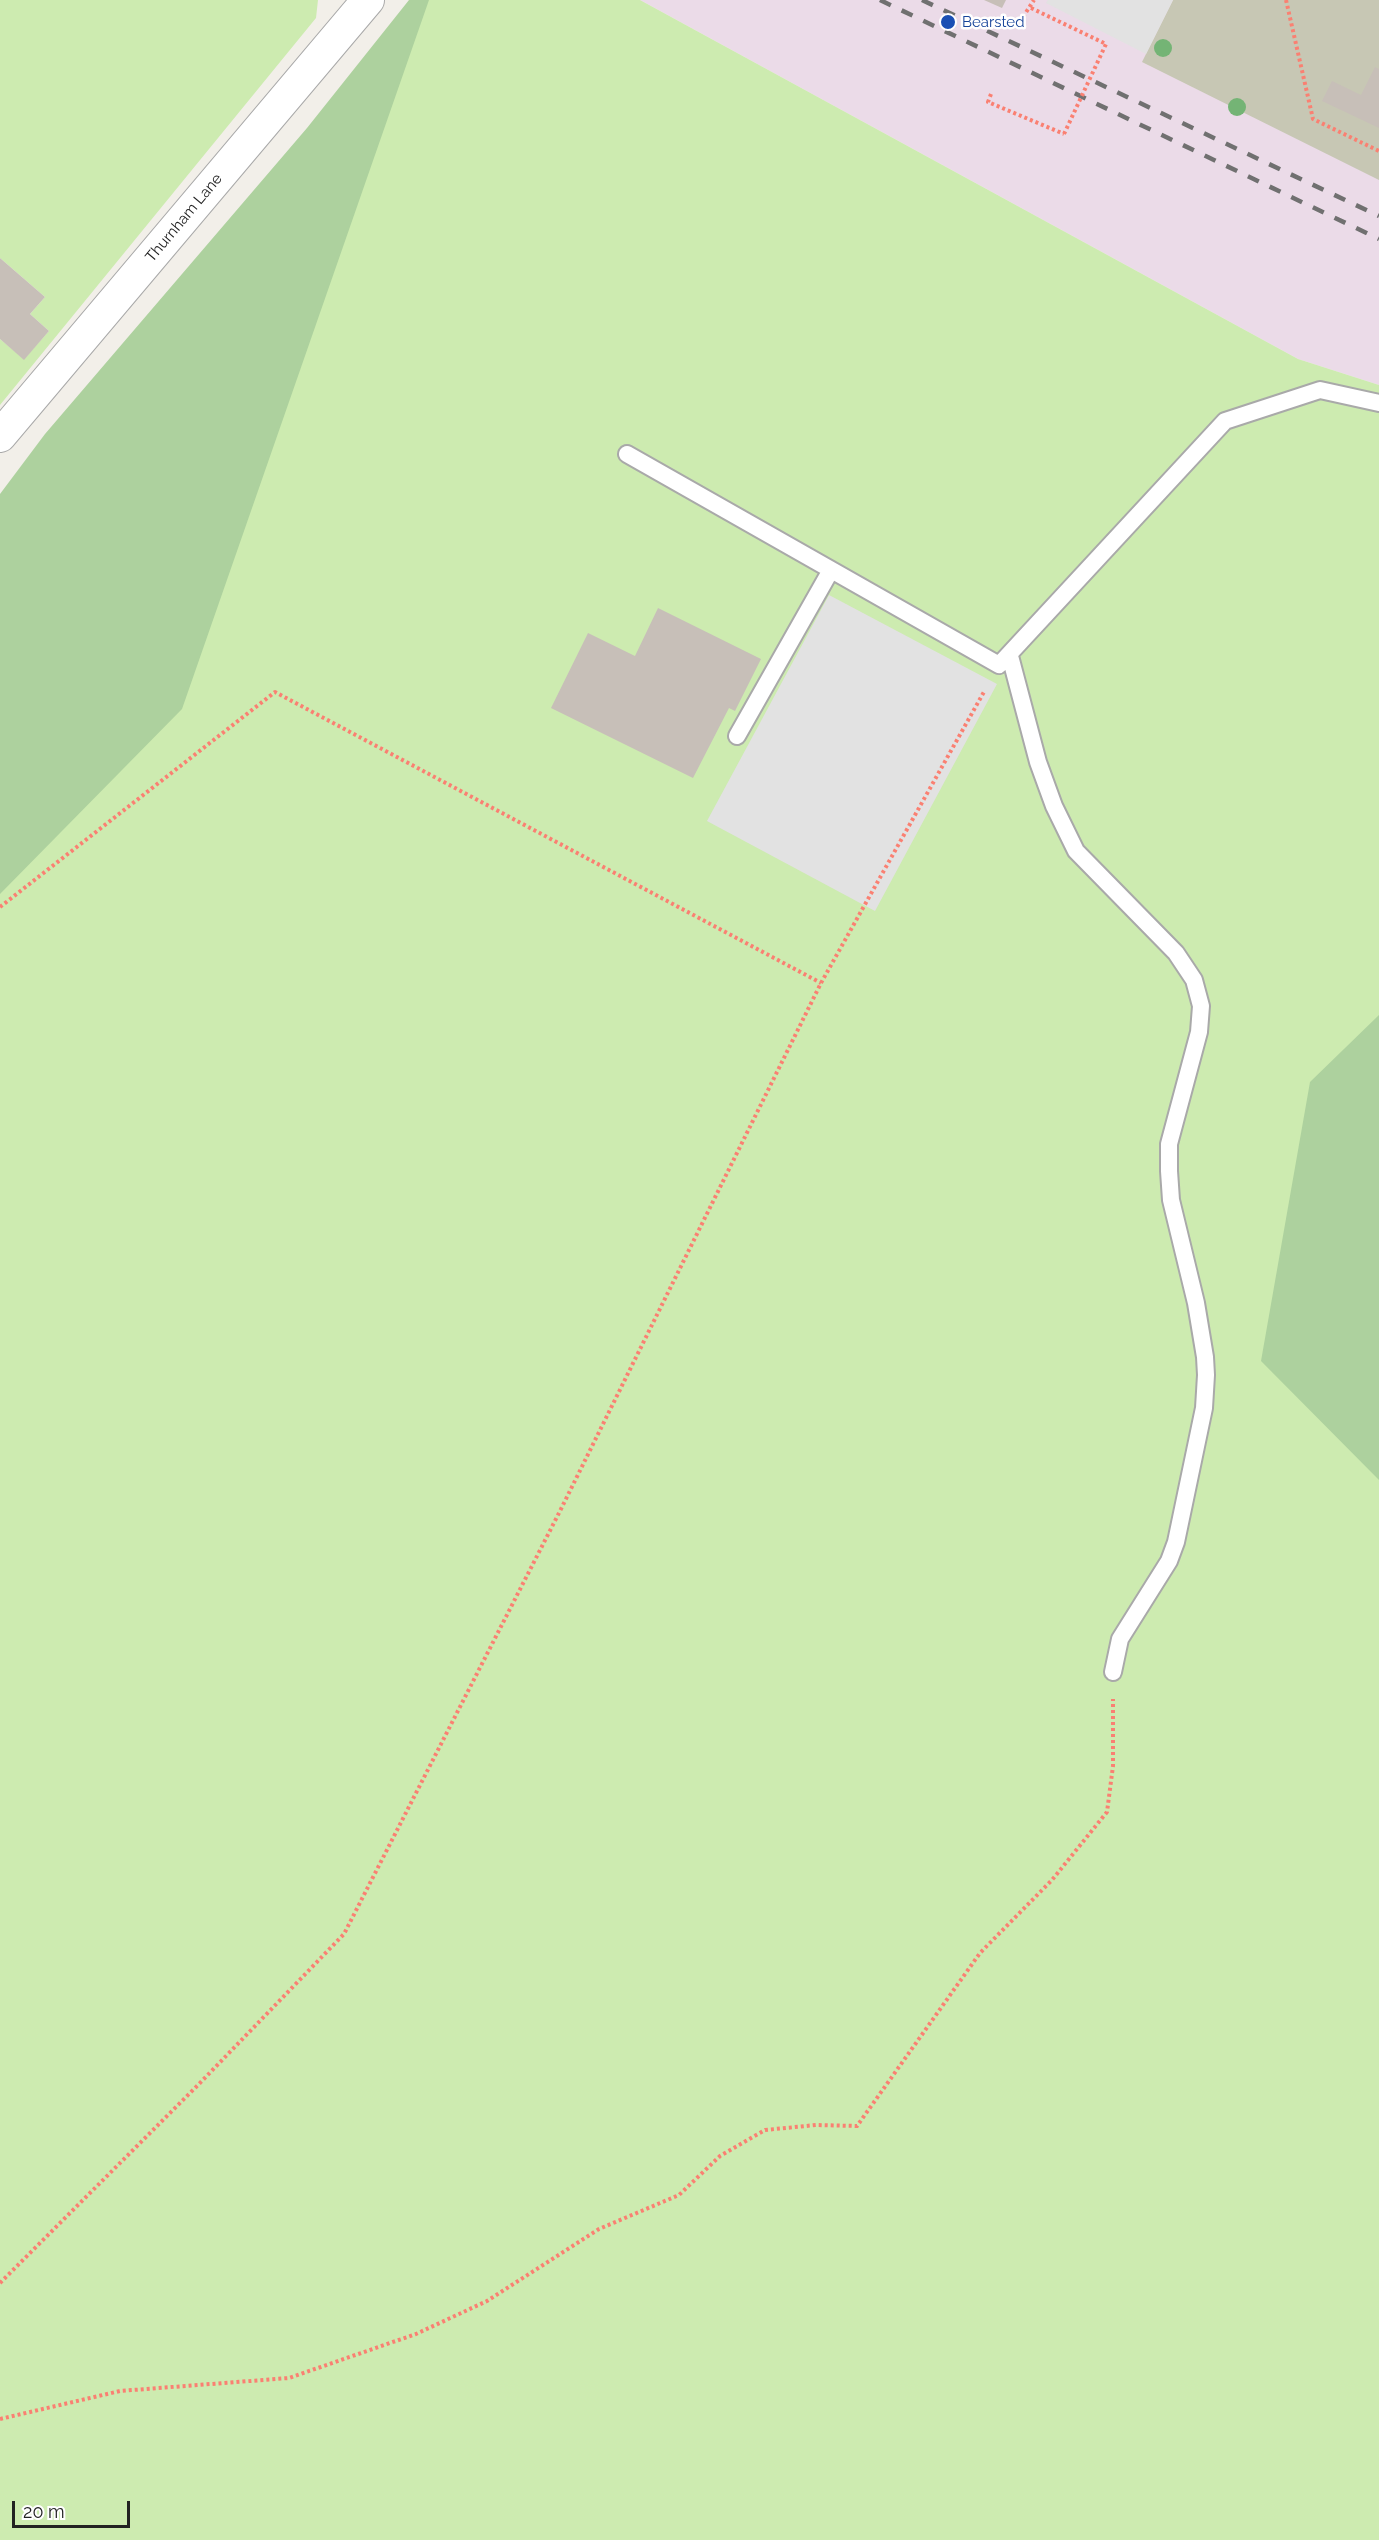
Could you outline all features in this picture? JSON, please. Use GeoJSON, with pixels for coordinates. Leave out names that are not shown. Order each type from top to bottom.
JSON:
{"type":"FeatureCollection","features":[{"type":"Feature","properties":{"kind":"street","name":"Thurnham Lane"},"geometry":{"type":"LineString","coordinates":[[0,436],[368,0]]}},
{"type":"Feature","properties":{"kind":"lane"},"geometry":{"type":"LineString","coordinates":[[1004,661],[1225,421],[1320,390],[1379,403]]}},
{"type":"Feature","properties":{"kind":"lane"},"geometry":{"type":"LineString","coordinates":[[627,454],[831,570],[1004,661],[1054,806],[1072,844],[1093,869],[1150,923],[1176,953],[1194,980],[1201,1006],[1199,1032],[1169,1144],[1169,1172],[1171,1200],[1196,1303],[1205,1357],[1204,1408],[1176,1542],[1169,1562],[1120,1639],[1113,1672]]}},
{"type":"Feature","properties":{"kind":"lane"},"geometry":{"type":"LineString","coordinates":[[737,735],[831,570]]}},
{"type":"Feature","properties":{"kind":"path"},"geometry":{"type":"LineString","coordinates":[[1023,17],[1031,8],[1034,0]]}},
{"type":"Feature","properties":{"kind":"path"},"geometry":{"type":"LineString","coordinates":[[1286,0],[1313,119],[1379,150]]}},
{"type":"Feature","properties":{"kind":"path"},"geometry":{"type":"LineString","coordinates":[[991,94],[988,102],[1064,134],[1106,45],[1031,8]]}},
{"type":"Feature","properties":{"kind":"path"},"geometry":{"type":"LineString","coordinates":[[0,2283],[344,1934],[560,1511],[821,983],[1004,661]]}},
{"type":"Feature","properties":{"kind":"path"},"geometry":{"type":"LineString","coordinates":[[0,907],[275,692],[821,983]]}},
{"type":"Feature","properties":{"kind":"path"},"geometry":{"type":"LineString","coordinates":[[0,2419],[120,2391],[289,2378],[416,2334],[488,2301],[599,2229],[679,2195],[720,2156],[765,2130],[816,2125],[857,2126],[981,1953],[1052,1880],[1107,1812],[1113,1766],[1113,1672]]}},
{"type":"Feature","properties":{"kind":"shaded area"},"geometry":{"type":"Polygon","coordinates":[[[640,0],[1176,0],[1379,133],[1379,385],[1298,359],[640,0]]]}},
{"type":"Feature","properties":{"kind":"shaded area"},"geometry":{"type":"Polygon","coordinates":[[[1048,0],[1173,0],[1146,54],[1046,3],[1048,0]]]}},
{"type":"Feature","properties":{"kind":"shaded area"},"geometry":{"type":"Polygon","coordinates":[[[1173,0],[1379,0],[1379,180],[1142,62],[1173,0]]]}},
{"type":"Feature","properties":{"kind":"shaded area"},"geometry":{"type":"Polygon","coordinates":[[[829,595],[997,684],[875,911],[707,821],[829,595]]]}},
{"type":"Feature","properties":{"kind":"green space"},"geometry":{"type":"Polygon","coordinates":[[[0,0],[318,0],[316,18],[0,405],[0,339],[24,359],[49,331],[30,314],[45,297],[0,258],[0,0]]]}},
{"type":"Feature","properties":{"kind":"green space"},"geometry":{"type":"Polygon","coordinates":[[[409,0],[429,0],[182,709],[0,894],[0,494],[45,434],[307,128],[409,0]]]}},
{"type":"Feature","properties":{"kind":"green space"},"geometry":{"type":"Polygon","coordinates":[[[411,0],[640,0],[1298,359],[1379,385],[1379,2540],[0,2540],[0,553],[411,0]]]}},
{"type":"Feature","properties":{"kind":"green space"},"geometry":{"type":"Polygon","coordinates":[[[1379,1015],[1379,1480],[1261,1361],[1310,1082],[1379,1015]]]}},
{"type":"Feature","properties":{"kind":"building"},"geometry":{"type":"Polygon","coordinates":[[[984,0],[1006,0],[1002,8],[984,0]]]}},
{"type":"Feature","properties":{"kind":"building"},"geometry":{"type":"Polygon","coordinates":[[[1375,67],[1379,69],[1379,128],[1322,101],[1332,81],[1361,95],[1375,67]]]}},
{"type":"Feature","properties":{"kind":"building"},"geometry":{"type":"Polygon","coordinates":[[[0,258],[45,297],[30,314],[49,331],[24,360],[0,339],[0,258]]]}},
{"type":"Feature","properties":{"kind":"building"},"geometry":{"type":"Polygon","coordinates":[[[658,608],[761,659],[735,711],[729,708],[693,778],[551,708],[588,633],[635,656],[658,608]]]}},
{"type":"Feature","properties":{"kind":"railway"},"geometry":{"type":"LineString","coordinates":[[880,0],[1379,239]]}},
{"type":"Feature","properties":{"kind":"railway"},"geometry":{"type":"LineString","coordinates":[[922,0],[1379,216]]}},
{"type":"Feature","properties":{"kind":"place","name":"Bearsted"},"geometry":{"type":"Point","coordinates":[948,22]}}]}
